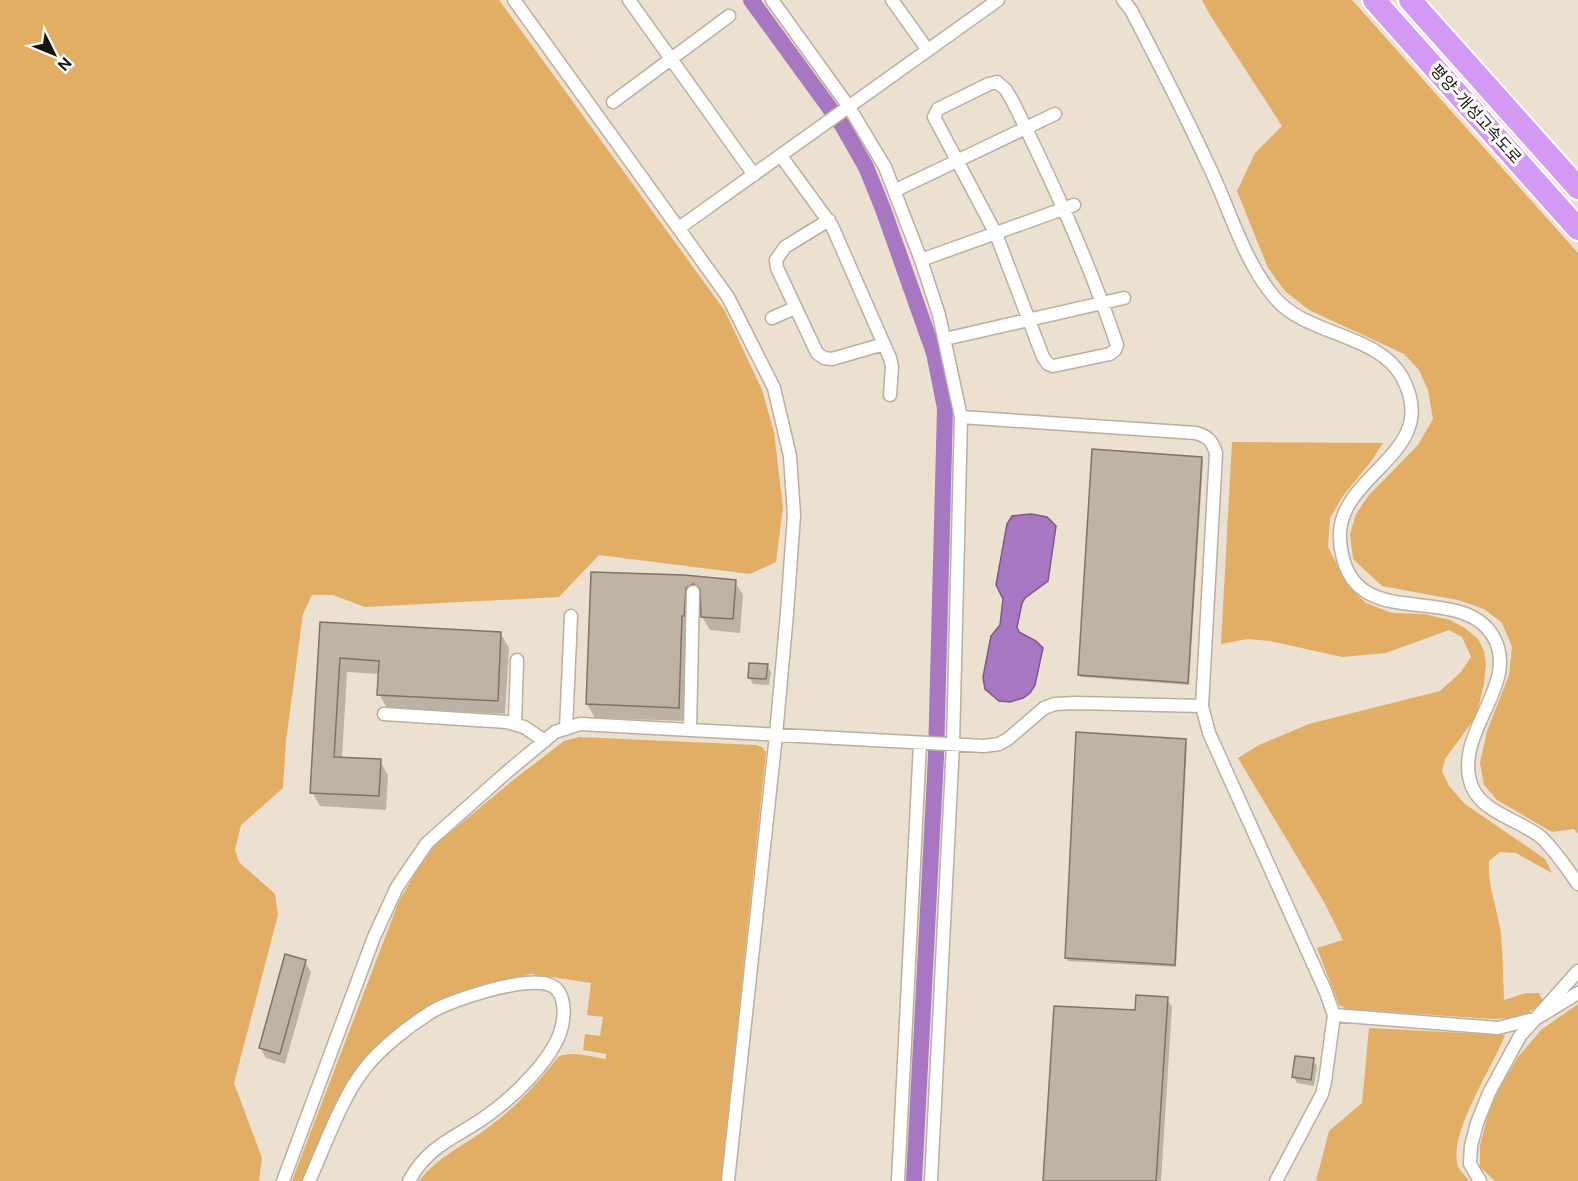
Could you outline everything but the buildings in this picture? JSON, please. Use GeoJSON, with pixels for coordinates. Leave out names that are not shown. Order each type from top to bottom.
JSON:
{"type":"FeatureCollection","features":[{"type":"Feature","properties":{"kind":"highway","name":"평양-개성고속도로"},"geometry":{"type":"LineString","coordinates":[[1374,0],[1578,229]]}},
{"type":"Feature","properties":{"kind":"highway","name":"평양-개성고속도로"},"geometry":{"type":"LineString","coordinates":[[1410,0],[1578,188]]}},
{"type":"Feature","properties":{"kind":"street"},"geometry":{"type":"LineString","coordinates":[[514,0],[728,297],[774,388],[790,456],[794,514],[776,735],[728,1181]]}},
{"type":"Feature","properties":{"kind":"street"},"geometry":{"type":"LineString","coordinates":[[629,0],[754,175]]}},
{"type":"Feature","properties":{"kind":"street"},"geometry":{"type":"LineString","coordinates":[[772,0],[885,167],[921,260],[945,339],[961,417],[937,744],[898,1181]]}},
{"type":"Feature","properties":{"kind":"street"},"geometry":{"type":"LineString","coordinates":[[892,0],[927,49]]}},
{"type":"Feature","properties":{"kind":"street"},"geometry":{"type":"LineString","coordinates":[[679,228],[998,0]]}},
{"type":"Feature","properties":{"kind":"street"},"geometry":{"type":"LineString","coordinates":[[1124,0],[1208,162],[1254,267],[1276,300],[1288,311],[1310,323],[1372,349],[1389,360],[1401,376],[1411,400],[1410,424],[1403,441],[1391,458],[1350,501],[1342,518],[1340,538],[1346,564],[1353,579],[1366,592],[1387,602],[1447,609],[1467,614],[1482,624],[1493,636],[1499,654],[1499,673],[1494,690],[1477,725],[1468,756],[1472,786],[1486,804],[1540,837],[1556,852],[1578,884]]}},
{"type":"Feature","properties":{"kind":"street"},"geometry":{"type":"LineString","coordinates":[[613,102],[729,16]]}},
{"type":"Feature","properties":{"kind":"street"},"geometry":{"type":"LineString","coordinates":[[997,82],[1002,85],[1026,128],[1069,207],[1117,345],[1110,354],[1053,366],[1048,364],[1028,320],[996,234],[934,117],[934,112],[988,84],[997,82]]}},
{"type":"Feature","properties":{"kind":"street"},"geometry":{"type":"LineString","coordinates":[[894,191],[1054,114]]}},
{"type":"Feature","properties":{"kind":"street"},"geometry":{"type":"LineString","coordinates":[[781,156],[829,220],[884,344],[892,368],[890,395]]}},
{"type":"Feature","properties":{"kind":"street"},"geometry":{"type":"LineString","coordinates":[[921,260],[1069,207]]}},
{"type":"Feature","properties":{"kind":"street"},"geometry":{"type":"LineString","coordinates":[[829,220],[785,247],[776,260],[777,268],[813,349],[824,358],[832,359],[884,344]]}},
{"type":"Feature","properties":{"kind":"street"},"geometry":{"type":"LineString","coordinates":[[945,339],[1124,298]]}},
{"type":"Feature","properties":{"kind":"street"},"geometry":{"type":"LineString","coordinates":[[772,318],[795,308]]}},
{"type":"Feature","properties":{"kind":"street"},"geometry":{"type":"LineString","coordinates":[[961,417],[1196,433],[1207,436],[1212,441],[1216,453],[1202,706],[1209,733],[1325,990],[1334,1015],[1322,1094],[1276,1181]]}},
{"type":"Feature","properties":{"kind":"street"},"geometry":{"type":"LineString","coordinates":[[690,730],[693,592]]}},
{"type":"Feature","properties":{"kind":"street"},"geometry":{"type":"LineString","coordinates":[[566,729],[572,616]]}},
{"type":"Feature","properties":{"kind":"street"},"geometry":{"type":"LineString","coordinates":[[515,724],[517,660]]}},
{"type":"Feature","properties":{"kind":"street"},"geometry":{"type":"LineString","coordinates":[[283,1181],[374,937],[397,887],[427,843],[555,732],[580,724],[937,744],[999,744],[1015,734],[1044,708],[1055,704],[1202,706]]}},
{"type":"Feature","properties":{"kind":"street"},"geometry":{"type":"LineString","coordinates":[[384,714],[507,722],[524,727],[544,741]]}},
{"type":"Feature","properties":{"kind":"street"},"geometry":{"type":"LineString","coordinates":[[931,1181],[937,744]]}},
{"type":"Feature","properties":{"kind":"street"},"geometry":{"type":"LineString","coordinates":[[1480,1181],[1470,1164],[1471,1146],[1477,1123],[1507,1056],[1520,1036],[1578,971]]}},
{"type":"Feature","properties":{"kind":"street"},"geometry":{"type":"LineString","coordinates":[[309,1181],[351,1089],[366,1066],[395,1039],[429,1013],[459,999],[504,987],[540,982],[560,991],[562,998],[560,1032],[539,1066],[525,1083],[492,1113],[427,1155],[409,1181]]}},
{"type":"Feature","properties":{"kind":"street"},"geometry":{"type":"LineString","coordinates":[[1334,1015],[1498,1028],[1537,1018],[1578,993]]}},
{"type":"Feature","properties":{"kind":"shaded area"},"geometry":{"type":"Polygon","coordinates":[[[0,0],[499,0],[725,311],[762,390],[774,432],[783,507],[776,562],[750,574],[599,555],[559,597],[365,607],[333,595],[312,595],[303,614],[286,741],[283,788],[241,825],[235,850],[239,862],[275,894],[278,915],[234,1083],[262,1158],[259,1181],[0,1181],[0,0]]]}},
{"type":"Feature","properties":{"kind":"shaded area"},"geometry":{"type":"Polygon","coordinates":[[[1202,0],[1352,0],[1578,253],[1578,834],[1574,829],[1552,832],[1497,800],[1484,785],[1480,763],[1487,731],[1509,675],[1512,647],[1502,623],[1484,609],[1458,600],[1382,586],[1353,559],[1350,534],[1356,514],[1369,495],[1418,445],[1433,419],[1428,390],[1419,370],[1404,354],[1309,310],[1286,292],[1268,268],[1237,191],[1255,153],[1282,126],[1202,0]]]}},
{"type":"Feature","properties":{"kind":"shaded area"},"geometry":{"type":"Polygon","coordinates":[[[1232,442],[1383,443],[1343,496],[1330,518],[1328,547],[1348,586],[1366,603],[1392,613],[1424,614],[1450,620],[1465,628],[1478,639],[1484,651],[1486,664],[1484,684],[1478,709],[1472,722],[1445,759],[1442,771],[1449,786],[1465,804],[1545,859],[1552,873],[1516,853],[1500,852],[1489,861],[1490,879],[1501,934],[1504,1000],[1526,993],[1539,993],[1543,1001],[1532,1010],[1513,1017],[1492,1019],[1347,1009],[1339,1005],[1317,948],[1343,940],[1324,902],[1238,758],[1259,745],[1309,724],[1440,691],[1461,672],[1471,657],[1462,637],[1449,630],[1386,653],[1342,657],[1270,641],[1248,639],[1221,644],[1232,442]]]}},
{"type":"Feature","properties":{"kind":"shaded area"},"geometry":{"type":"Polygon","coordinates":[[[1031,514],[1047,517],[1056,526],[1048,581],[1025,598],[1017,627],[1019,632],[1036,641],[1043,648],[1035,685],[1030,693],[1010,702],[999,701],[985,689],[983,677],[991,636],[1000,625],[1003,599],[996,585],[1007,524],[1012,516],[1031,514]]]}},
{"type":"Feature","properties":{"kind":"shaded area"},"geometry":{"type":"Polygon","coordinates":[[[579,737],[756,745],[762,747],[766,752],[721,1181],[419,1181],[434,1165],[489,1127],[517,1103],[558,1057],[575,1054],[606,1059],[606,1054],[583,1050],[585,1034],[600,1036],[603,1017],[587,1015],[591,983],[531,974],[463,991],[427,1009],[392,1035],[362,1062],[347,1085],[303,1181],[292,1181],[399,901],[417,870],[436,844],[512,781],[564,741],[579,737]]]}},
{"type":"Feature","properties":{"kind":"shaded area"},"geometry":{"type":"Polygon","coordinates":[[[1578,1004],[1578,1181],[1495,1181],[1480,1167],[1480,1145],[1491,1103],[1518,1057],[1541,1030],[1578,1004]]]}},
{"type":"Feature","properties":{"kind":"shaded area"},"geometry":{"type":"Polygon","coordinates":[[[1369,1028],[1505,1035],[1473,1100],[1459,1137],[1456,1153],[1458,1166],[1469,1181],[1316,1181],[1329,1131],[1362,1103],[1369,1028]]]}},
{"type":"Feature","properties":{"kind":"waterway"},"geometry":{"type":"LineString","coordinates":[[751,0],[842,125],[866,167],[934,353],[945,408],[936,756],[914,1181]]}}]}
